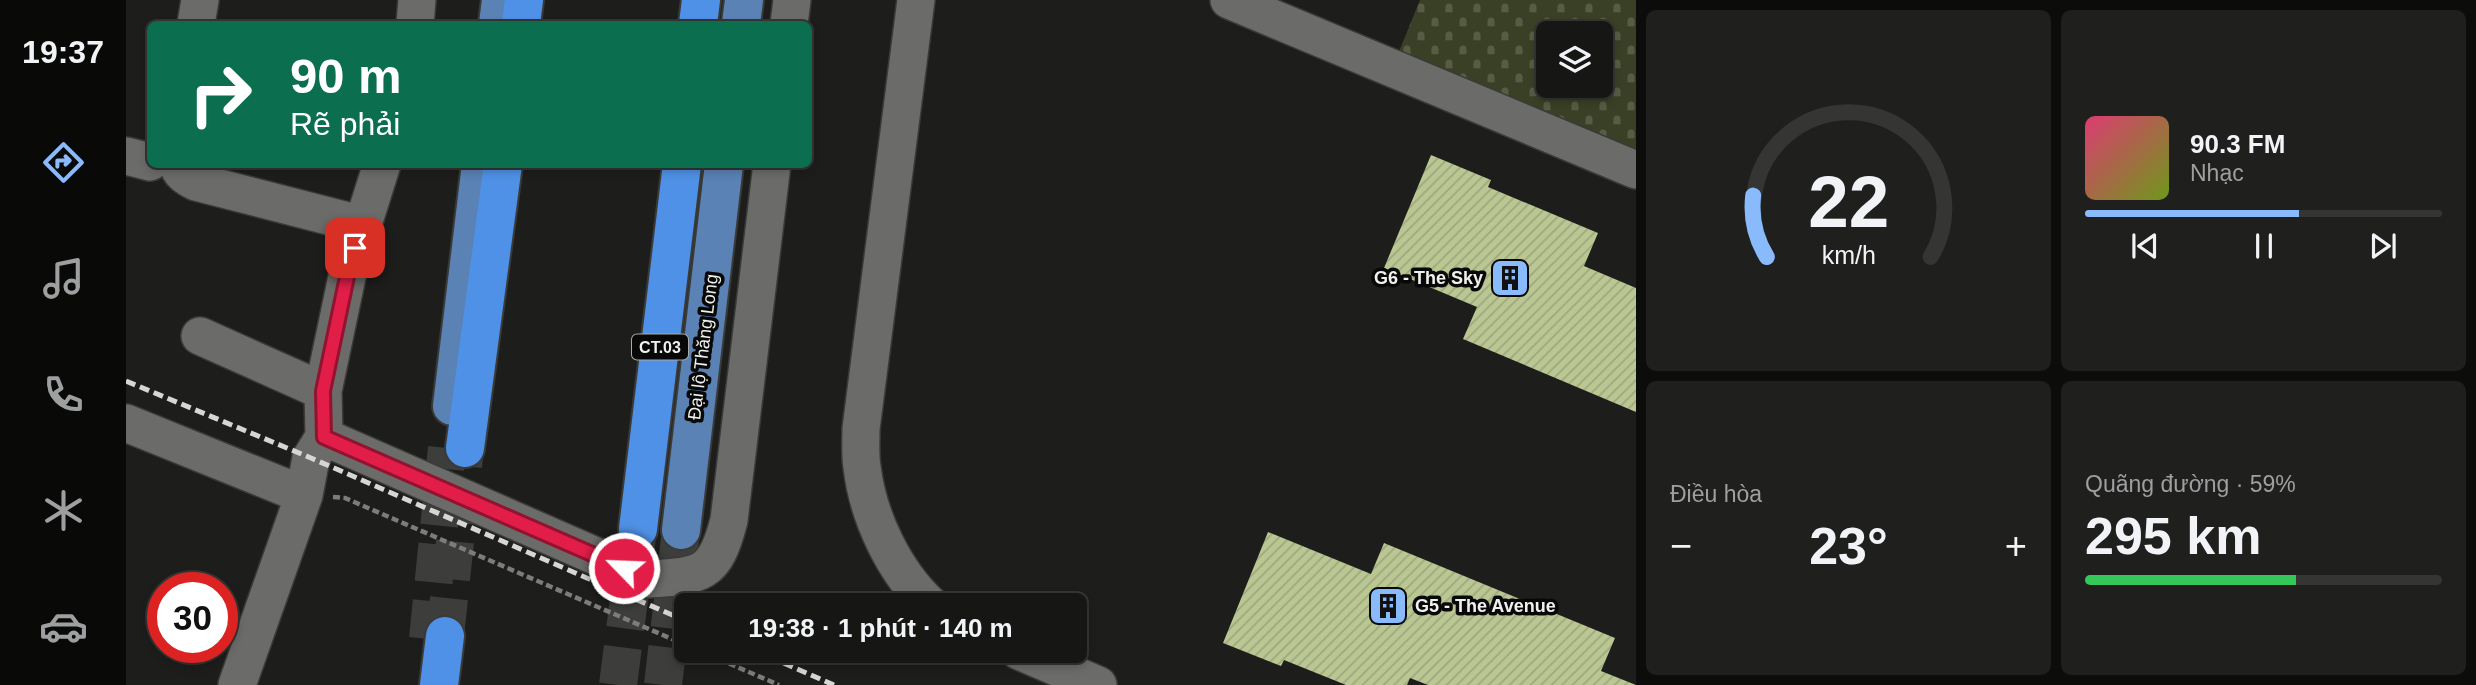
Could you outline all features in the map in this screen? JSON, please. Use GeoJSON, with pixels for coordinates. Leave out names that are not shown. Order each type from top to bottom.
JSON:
{"type":"FeatureCollection","features":[{"type":"Feature","properties":{"kind":"highway"},"geometry":{"type":"LineString","coordinates":[[521,21],[524,0]]}},
{"type":"Feature","properties":{"kind":"highway"},"geometry":{"type":"LineString","coordinates":[[698,21],[701,0]]}},
{"type":"Feature","properties":{"kind":"highway"},"geometry":{"type":"LineString","coordinates":[[456,448],[502,168]]}},
{"type":"Feature","properties":{"kind":"highway","name":"CT.03"},"geometry":{"type":"LineString","coordinates":[[638,530],[682,168]]}},
{"type":"Feature","properties":{"kind":"highway"},"geometry":{"type":"LineString","coordinates":[[436,638],[439,685]]}},
{"type":"Feature","properties":{"kind":"main road"},"geometry":{"type":"LineString","coordinates":[[498,21],[501,0]]}},
{"type":"Feature","properties":{"kind":"main road"},"geometry":{"type":"LineString","coordinates":[[741,21],[744,0]]}},
{"type":"Feature","properties":{"kind":"main road"},"geometry":{"type":"LineString","coordinates":[[456,448],[481,168]]}},
{"type":"Feature","properties":{"kind":"main road","name":"Đại lộ Thăng Long"},"geometry":{"type":"LineString","coordinates":[[681,530],[724,168]]}},
{"type":"Feature","properties":{"kind":"main road"},"geometry":{"type":"LineString","coordinates":[[422,685],[436,638]]}},
{"type":"Feature","properties":{"kind":"street"},"geometry":{"type":"LineString","coordinates":[[196,21],[200,0]]}},
{"type":"Feature","properties":{"kind":"street"},"geometry":{"type":"LineString","coordinates":[[415,21],[417,0]]}},
{"type":"Feature","properties":{"kind":"street"},"geometry":{"type":"LineString","coordinates":[[789,21],[792,0]]}},
{"type":"Feature","properties":{"kind":"street"},"geometry":{"type":"LineString","coordinates":[[916,0],[860,429],[862,467],[870,503],[883,538],[900,569],[918,593]]}},
{"type":"Feature","properties":{"kind":"street"},"geometry":{"type":"LineString","coordinates":[[1229,0],[1636,170]]}},
{"type":"Feature","properties":{"kind":"street"},"geometry":{"type":"LineString","coordinates":[[126,156],[147,161]]}},
{"type":"Feature","properties":{"kind":"street"},"geometry":{"type":"LineString","coordinates":[[172,168],[196,182],[363,225]]}},
{"type":"Feature","properties":{"kind":"street"},"geometry":{"type":"LineString","coordinates":[[237,685],[304,495],[312,458],[324,437],[323,391],[348,272],[381,168]]}},
{"type":"Feature","properties":{"kind":"street"},"geometry":{"type":"LineString","coordinates":[[324,437],[648,579],[691,577],[711,564],[724,541],[729,520],[772,168]]}},
{"type":"Feature","properties":{"kind":"street"},"geometry":{"type":"LineString","coordinates":[[200,336],[323,391]]}},
{"type":"Feature","properties":{"kind":"street"},"geometry":{"type":"LineString","coordinates":[[126,423],[304,495]]}},
{"type":"Feature","properties":{"kind":"street"},"geometry":{"type":"LineString","coordinates":[[1046,663],[1098,685]]}},
{"type":"Feature","properties":{"kind":"path"},"geometry":{"type":"LineString","coordinates":[[304,495],[345,498],[674,640]]}},
{"type":"Feature","properties":{"kind":"path"},"geometry":{"type":"LineString","coordinates":[[729,663],[779,685]]}},
{"type":"Feature","properties":{"kind":"green space"},"geometry":{"type":"Polygon","coordinates":[[[1420,0],[1636,0],[1636,151],[1398,54],[1420,0]]]}},
{"type":"Feature","properties":{"kind":"building","name":"G6 - The Sky"},"geometry":{"type":"Polygon","coordinates":[[[1431,155],[1491,180],[1488,187],[1598,233],[1584,266],[1636,288],[1636,412],[1463,339],[1477,307],[1384,268],[1431,155]]]}},
{"type":"Feature","properties":{"kind":"building","name":"G5 - The Avenue"},"geometry":{"type":"Polygon","coordinates":[[[1268,532],[1371,574],[1384,543],[1615,638],[1601,671],[1636,685],[1428,685],[1410,678],[1407,685],[1346,685],[1284,660],[1281,666],[1223,643],[1268,532]]]}},
{"type":"Feature","properties":{"kind":"tunnel"},"geometry":{"type":"LineString","coordinates":[[428,639],[447,448]]}},
{"type":"Feature","properties":{"kind":"tunnel"},"geometry":{"type":"LineString","coordinates":[[445,636],[465,448]]}},
{"type":"Feature","properties":{"kind":"tunnel"},"geometry":{"type":"LineString","coordinates":[[618,685],[638,529]]}},
{"type":"Feature","properties":{"kind":"tunnel"},"geometry":{"type":"LineString","coordinates":[[663,685],[681,530]]}},
{"type":"Feature","properties":{"kind":"railway"},"geometry":{"type":"LineString","coordinates":[[126,381],[674,616]]}},
{"type":"Feature","properties":{"kind":"railway"},"geometry":{"type":"LineString","coordinates":[[784,663],[834,685]]}},
{"type":"Feature","properties":{"kind":"place","name":"G6 - The Sky"},"geometry":{"type":"Point","coordinates":[1510,278]}},
{"type":"Feature","properties":{"kind":"place","name":"G5 - The Avenue"},"geometry":{"type":"Point","coordinates":[1388,606]}},
{"type":"Feature","properties":{"kind":"route"},"geometry":{"type":"LineString","coordinates":[[355,248],[323,391],[324,437],[624,568]]}}]}
